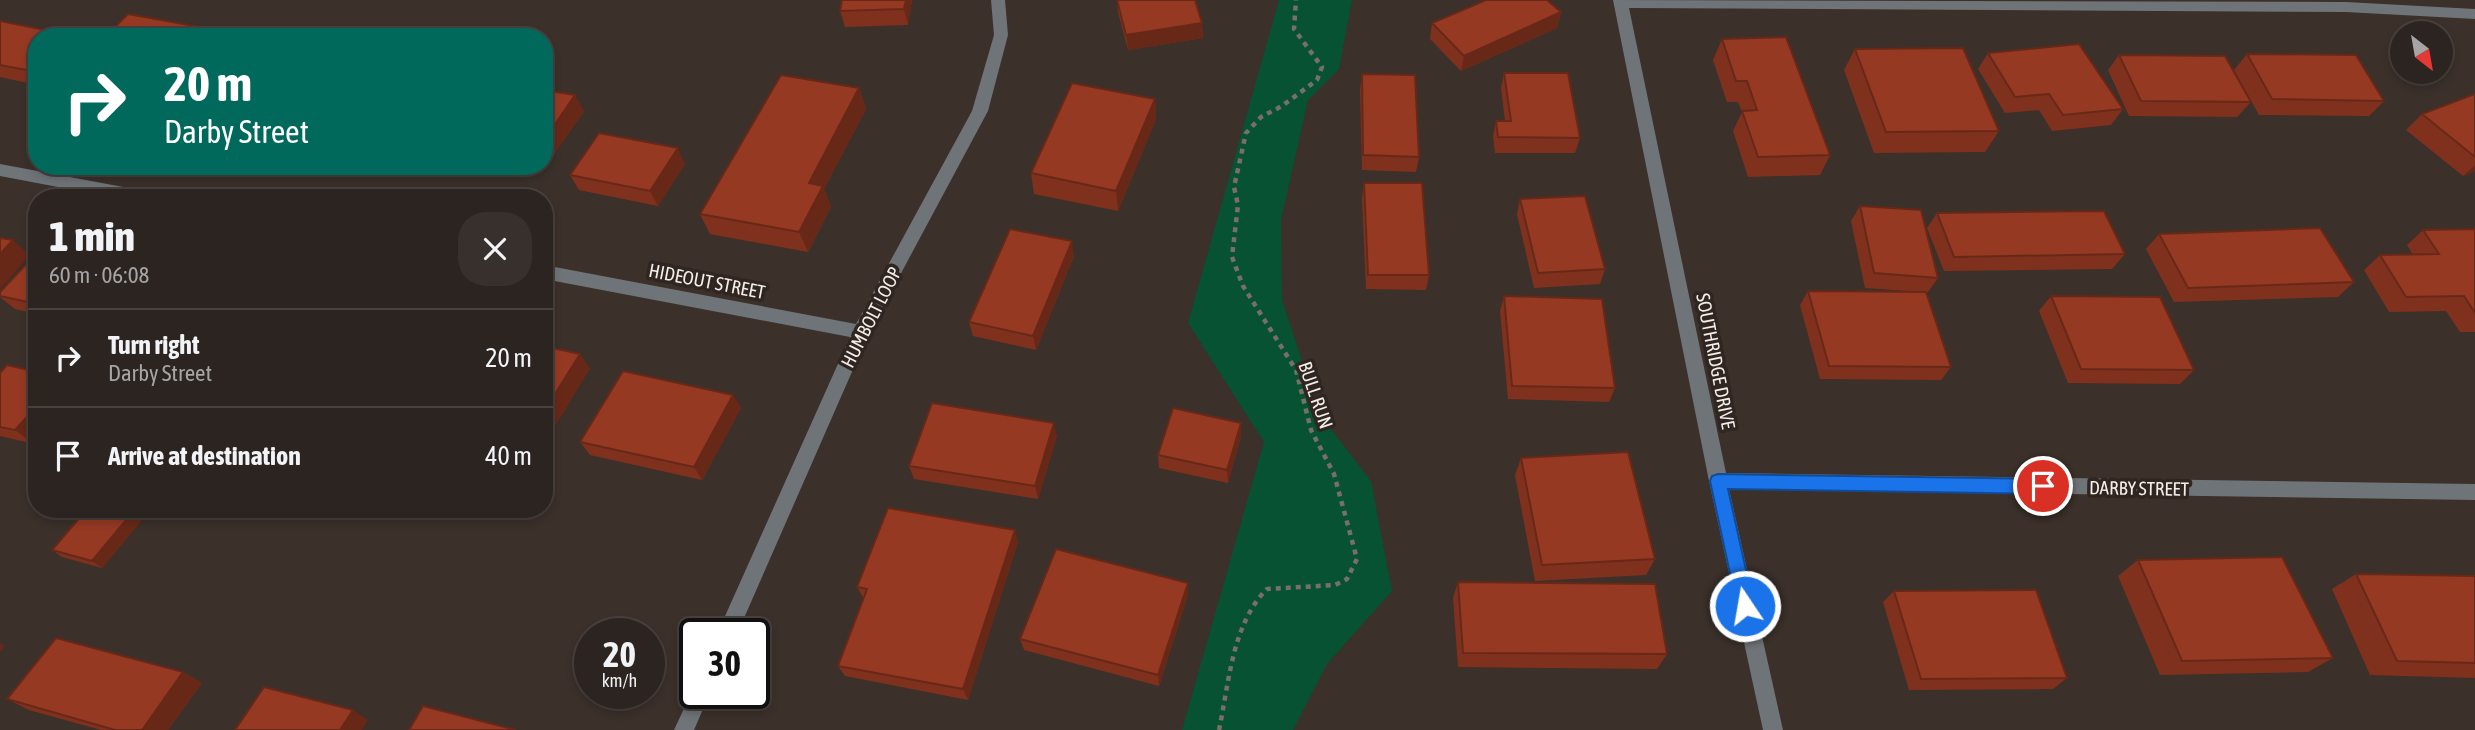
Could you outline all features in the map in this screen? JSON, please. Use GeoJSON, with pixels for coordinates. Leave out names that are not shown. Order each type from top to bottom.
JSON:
{"type":"FeatureCollection","features":[{"type":"Feature","properties":{"kind":"street","name":"HUMBOLT LOOP"},"geometry":{"type":"LineString","coordinates":[[734,618],[861,331],[980,111],[1001,35],[998,0]]}},
{"type":"Feature","properties":{"kind":"street"},"geometry":{"type":"LineString","coordinates":[[1620,2],[2345,4],[2475,14]]}},
{"type":"Feature","properties":{"kind":"street","name":"SOUTHRIDGE DRIVE"},"geometry":{"type":"LineString","coordinates":[[1620,2],[1718,481],[1773,730]]}},
{"type":"Feature","properties":{"kind":"street"},"geometry":{"type":"LineString","coordinates":[[0,170],[102,189]]}},
{"type":"Feature","properties":{"kind":"street","name":"HIDEOUT STREET"},"geometry":{"type":"LineString","coordinates":[[553,274],[861,331]]}},
{"type":"Feature","properties":{"kind":"street","name":"DARBY STREET"},"geometry":{"type":"LineString","coordinates":[[1718,481],[2475,492]]}},
{"type":"Feature","properties":{"kind":"street"},"geometry":{"type":"LineString","coordinates":[[684,730],[693,709]]}},
{"type":"Feature","properties":{"kind":"path","name":"BULL RUN"},"geometry":{"type":"LineString","coordinates":[[1219,730],[1239,638],[1252,604],[1267,589],[1335,585],[1347,579],[1357,559],[1334,474],[1311,430],[1296,370],[1243,286],[1232,257],[1237,214],[1234,187],[1246,133],[1261,117],[1282,106],[1317,80],[1322,67],[1294,29],[1296,0]]}},
{"type":"Feature","properties":{"kind":"green space"},"geometry":{"type":"Polygon","coordinates":[[[1279,0],[1352,0],[1339,69],[1308,100],[1281,220],[1282,300],[1320,415],[1371,481],[1392,591],[1327,664],[1293,730],[1182,730],[1264,442],[1188,323],[1279,0]]]}},
{"type":"Feature","properties":{"kind":"building"},"geometry":{"type":"Polygon","coordinates":[[[842,0],[906,0],[904,9],[840,11],[842,0]]]}},
{"type":"Feature","properties":{"kind":"building"},"geometry":{"type":"Polygon","coordinates":[[[1117,0],[1195,0],[1202,23],[1126,35],[1117,0]]]}},
{"type":"Feature","properties":{"kind":"building"},"geometry":{"type":"Polygon","coordinates":[[[1486,0],[1547,0],[1561,12],[1464,56],[1432,23],[1486,0]]]}},
{"type":"Feature","properties":{"kind":"building"},"geometry":{"type":"Polygon","coordinates":[[[128,14],[205,28],[114,28],[128,14]]]}},
{"type":"Feature","properties":{"kind":"building"},"geometry":{"type":"Polygon","coordinates":[[[0,21],[35,28],[28,28],[28,68],[0,65],[0,21]]]}},
{"type":"Feature","properties":{"kind":"building"},"geometry":{"type":"Polygon","coordinates":[[[1786,37],[1830,155],[1758,157],[1742,111],[1757,110],[1747,81],[1736,81],[1722,39],[1786,37]]]}},
{"type":"Feature","properties":{"kind":"building"},"geometry":{"type":"Polygon","coordinates":[[[2079,44],[2123,109],[2063,115],[2049,94],[2015,97],[1988,53],[2079,44]]]}},
{"type":"Feature","properties":{"kind":"building"},"geometry":{"type":"Polygon","coordinates":[[[1963,48],[1999,131],[1886,132],[1855,49],[1963,48]]]}},
{"type":"Feature","properties":{"kind":"building"},"geometry":{"type":"Polygon","coordinates":[[[2247,54],[2356,55],[2384,101],[2272,99],[2247,54]]]}},
{"type":"Feature","properties":{"kind":"building"},"geometry":{"type":"Polygon","coordinates":[[[2119,55],[2225,56],[2251,102],[2141,101],[2119,55]]]}},
{"type":"Feature","properties":{"kind":"building"},"geometry":{"type":"Polygon","coordinates":[[[1504,73],[1568,73],[1580,138],[1498,137],[1496,121],[1511,121],[1504,73]]]}},
{"type":"Feature","properties":{"kind":"building"},"geometry":{"type":"Polygon","coordinates":[[[1362,74],[1415,75],[1419,157],[1363,155],[1362,74]]]}},
{"type":"Feature","properties":{"kind":"building"},"geometry":{"type":"Polygon","coordinates":[[[781,75],[859,88],[809,183],[823,186],[799,232],[700,214],[781,75]]]}},
{"type":"Feature","properties":{"kind":"building"},"geometry":{"type":"Polygon","coordinates":[[[1072,83],[1155,99],[1116,191],[1031,173],[1072,83]]]}},
{"type":"Feature","properties":{"kind":"building"},"geometry":{"type":"Polygon","coordinates":[[[553,91],[575,95],[553,127],[553,91]]]}},
{"type":"Feature","properties":{"kind":"building"},"geometry":{"type":"Polygon","coordinates":[[[2475,94],[2475,157],[2422,114],[2475,94]]]}},
{"type":"Feature","properties":{"kind":"building"},"geometry":{"type":"Polygon","coordinates":[[[599,133],[678,148],[650,191],[570,175],[599,133]]]}},
{"type":"Feature","properties":{"kind":"building"},"geometry":{"type":"Polygon","coordinates":[[[1364,183],[1422,183],[1429,275],[1368,275],[1364,183]]]}},
{"type":"Feature","properties":{"kind":"building"},"geometry":{"type":"Polygon","coordinates":[[[1585,196],[1605,269],[1538,273],[1520,199],[1585,196]]]}},
{"type":"Feature","properties":{"kind":"building"},"geometry":{"type":"Polygon","coordinates":[[[1860,206],[1921,210],[1938,278],[1874,273],[1860,206]]]}},
{"type":"Feature","properties":{"kind":"building"},"geometry":{"type":"Polygon","coordinates":[[[2104,211],[2125,254],[1954,257],[1937,213],[2104,211]]]}},
{"type":"Feature","properties":{"kind":"building"},"geometry":{"type":"Polygon","coordinates":[[[2320,228],[2354,282],[2188,288],[2159,234],[2320,228]]]}},
{"type":"Feature","properties":{"kind":"building"},"geometry":{"type":"Polygon","coordinates":[[[1010,229],[1072,241],[1033,336],[969,322],[1010,229]]]}},
{"type":"Feature","properties":{"kind":"building"},"geometry":{"type":"Polygon","coordinates":[[[2475,229],[2475,313],[2464,296],[2406,297],[2380,255],[2439,254],[2423,230],[2475,229]]]}},
{"type":"Feature","properties":{"kind":"building"},"geometry":{"type":"Polygon","coordinates":[[[0,238],[13,240],[0,254],[0,238]]]}},
{"type":"Feature","properties":{"kind":"building"},"geometry":{"type":"Polygon","coordinates":[[[28,262],[28,302],[0,296],[0,292],[28,262]]]}},
{"type":"Feature","properties":{"kind":"building"},"geometry":{"type":"Polygon","coordinates":[[[1808,291],[1926,292],[1951,367],[1829,366],[1808,291]]]}},
{"type":"Feature","properties":{"kind":"building"},"geometry":{"type":"Polygon","coordinates":[[[1504,296],[1602,299],[1615,388],[1512,386],[1504,296]]]}},
{"type":"Feature","properties":{"kind":"building"},"geometry":{"type":"Polygon","coordinates":[[[2051,296],[2160,297],[2194,370],[2081,369],[2051,296]]]}},
{"type":"Feature","properties":{"kind":"building"},"geometry":{"type":"Polygon","coordinates":[[[553,348],[580,354],[553,397],[553,348]]]}},
{"type":"Feature","properties":{"kind":"building"},"geometry":{"type":"Polygon","coordinates":[[[7,365],[28,370],[28,416],[15,430],[0,427],[0,373],[7,365]]]}},
{"type":"Feature","properties":{"kind":"building"},"geometry":{"type":"Polygon","coordinates":[[[623,371],[733,395],[694,467],[580,442],[623,371]]]}},
{"type":"Feature","properties":{"kind":"building"},"geometry":{"type":"Polygon","coordinates":[[[932,403],[1054,423],[1035,486],[909,466],[932,403]]]}},
{"type":"Feature","properties":{"kind":"building"},"geometry":{"type":"Polygon","coordinates":[[[1173,408],[1241,423],[1227,470],[1158,455],[1173,408]]]}},
{"type":"Feature","properties":{"kind":"building"},"geometry":{"type":"Polygon","coordinates":[[[1628,452],[1655,559],[1542,565],[1521,458],[1628,452]]]}},
{"type":"Feature","properties":{"kind":"building"},"geometry":{"type":"Polygon","coordinates":[[[888,508],[1015,530],[963,689],[838,666],[867,589],[857,587],[888,508]]]}},
{"type":"Feature","properties":{"kind":"building"},"geometry":{"type":"Polygon","coordinates":[[[79,518],[128,518],[92,561],[52,550],[79,518]]]}},
{"type":"Feature","properties":{"kind":"building"},"geometry":{"type":"Polygon","coordinates":[[[1056,549],[1188,583],[1158,675],[1020,639],[1056,549]]]}},
{"type":"Feature","properties":{"kind":"building"},"geometry":{"type":"Polygon","coordinates":[[[2282,557],[2333,658],[2182,661],[2138,560],[2282,557]]]}},
{"type":"Feature","properties":{"kind":"building"},"geometry":{"type":"Polygon","coordinates":[[[2356,574],[2475,576],[2475,663],[2397,661],[2356,574]]]}},
{"type":"Feature","properties":{"kind":"building"},"geometry":{"type":"Polygon","coordinates":[[[1458,582],[1655,584],[1667,654],[1463,653],[1458,582]]]}},
{"type":"Feature","properties":{"kind":"building"},"geometry":{"type":"Polygon","coordinates":[[[2036,590],[2067,678],[1921,679],[1894,591],[2036,590]]]}},
{"type":"Feature","properties":{"kind":"building"},"geometry":{"type":"Polygon","coordinates":[[[56,638],[183,672],[142,730],[115,730],[7,699],[56,638]]]}},
{"type":"Feature","properties":{"kind":"building"},"geometry":{"type":"Polygon","coordinates":[[[264,687],[353,710],[340,730],[235,730],[264,687]]]}},
{"type":"Feature","properties":{"kind":"building"},"geometry":{"type":"Polygon","coordinates":[[[423,706],[516,730],[409,730],[423,706]]]}},
{"type":"Feature","properties":{"kind":"route"},"geometry":{"type":"LineString","coordinates":[[1745,606],[1718,481],[2043,486]]}}]}
